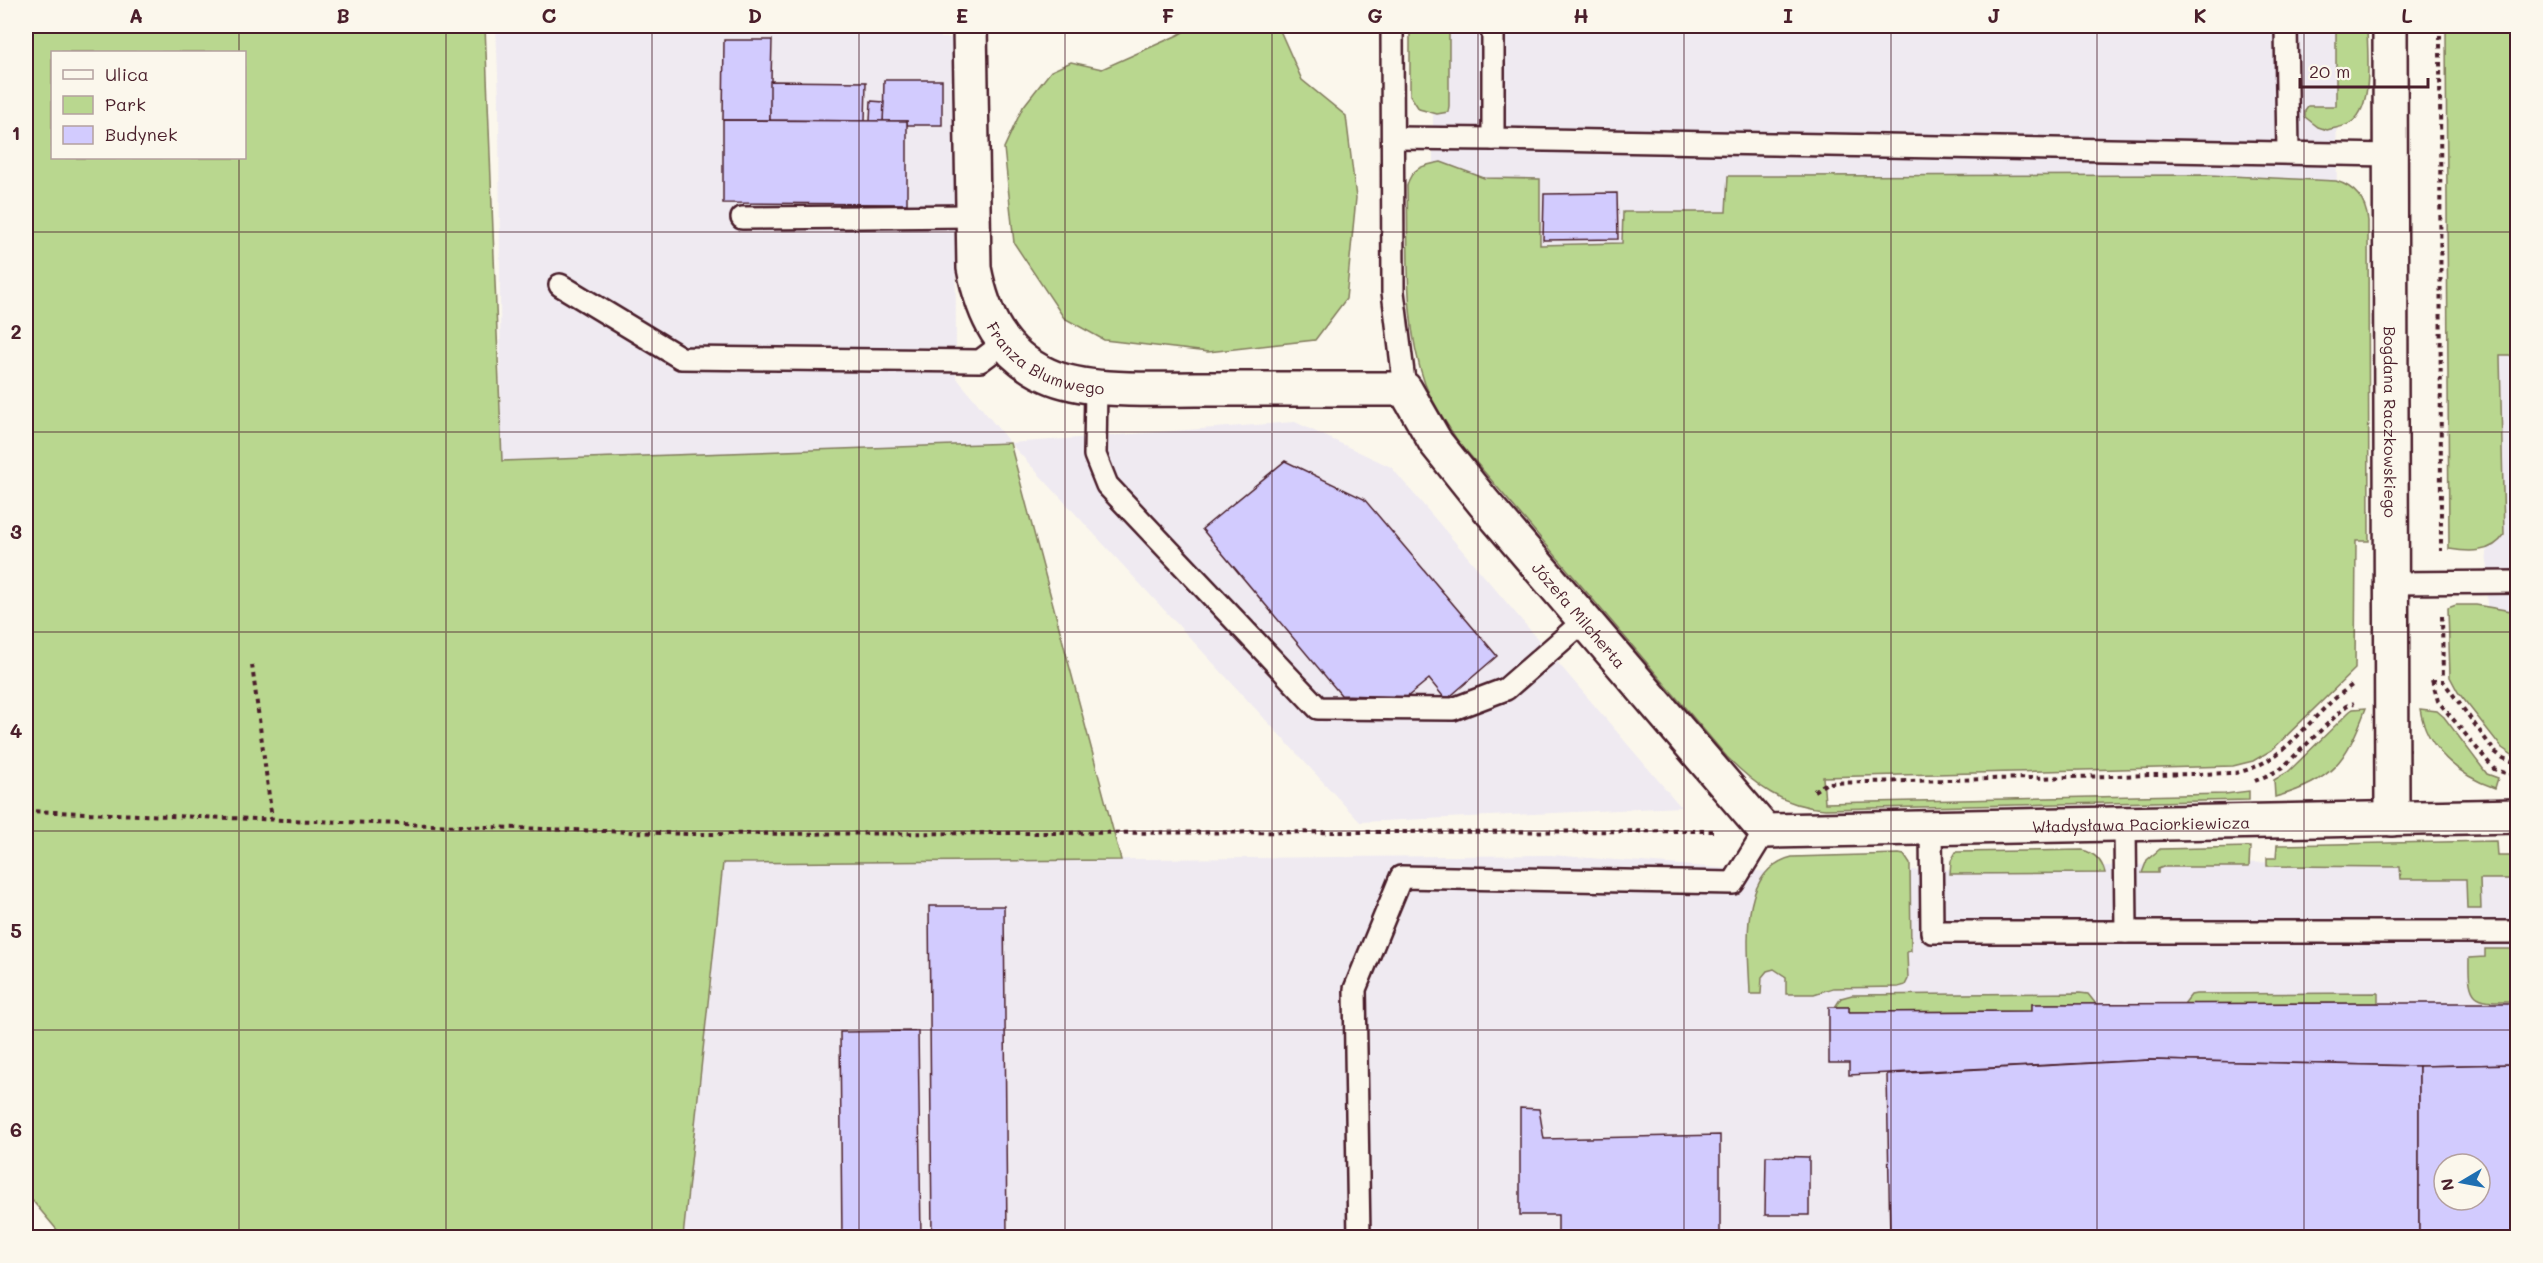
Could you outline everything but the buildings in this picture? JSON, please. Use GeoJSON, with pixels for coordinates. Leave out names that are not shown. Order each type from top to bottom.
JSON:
{"type":"FeatureCollection","features":[{"type":"Feature","properties":{"kind":"street","name":"Franza Blumwego"},"geometry":{"type":"LineString","coordinates":[[970,26],[974,268],[980,300],[990,322],[1004,343],[1047,375],[1077,385],[1143,389],[1406,389]]}},
{"type":"Feature","properties":{"kind":"street","name":"Bogdana Raczkowskiego"},"geometry":{"type":"LineString","coordinates":[[2390,26],[2392,819]]}},
{"type":"Feature","properties":{"kind":"street","name":"Józefa Milcherta"},"geometry":{"type":"LineString","coordinates":[[1406,389],[1436,442],[1484,503],[1765,831]]}},
{"type":"Feature","properties":{"kind":"street","name":"Władysława Paciorkiewicza"},"geometry":{"type":"LineString","coordinates":[[1765,831],[2517,816]]}},
{"type":"Feature","properties":{"kind":"lane"},"geometry":{"type":"LineString","coordinates":[[1392,26],[1393,291],[1406,389]]}},
{"type":"Feature","properties":{"kind":"lane"},"geometry":{"type":"LineString","coordinates":[[1493,26],[1493,139]]}},
{"type":"Feature","properties":{"kind":"lane"},"geometry":{"type":"LineString","coordinates":[[2286,26],[2288,152]]}},
{"type":"Feature","properties":{"kind":"lane"},"geometry":{"type":"LineString","coordinates":[[1393,138],[2391,155]]}},
{"type":"Feature","properties":{"kind":"lane"},"geometry":{"type":"LineString","coordinates":[[742,218],[972,216]]}},
{"type":"Feature","properties":{"kind":"lane"},"geometry":{"type":"LineString","coordinates":[[560,285],[681,358],[980,360],[1004,343]]}},
{"type":"Feature","properties":{"kind":"lane"},"geometry":{"type":"LineString","coordinates":[[1095,386],[1095,455],[1107,485],[1318,708],[1453,709],[1506,689],[1585,620]]}},
{"type":"Feature","properties":{"kind":"lane"},"geometry":{"type":"LineString","coordinates":[[2393,583],[2517,582]]}},
{"type":"Feature","properties":{"kind":"lane"},"geometry":{"type":"LineString","coordinates":[[2125,824],[2126,932]]}},
{"type":"Feature","properties":{"kind":"lane"},"geometry":{"type":"LineString","coordinates":[[1931,828],[1932,933],[2517,932]]}},
{"type":"Feature","properties":{"kind":"lane"},"geometry":{"type":"LineString","coordinates":[[1359,1238],[1355,989],[1401,877],[1733,883],[1765,831]]}},
{"type":"Feature","properties":{"kind":"path"},"geometry":{"type":"LineString","coordinates":[[2440,26],[2443,681]]}},
{"type":"Feature","properties":{"kind":"path"},"geometry":{"type":"LineString","coordinates":[[252,665],[272,819]]}},
{"type":"Feature","properties":{"kind":"path"},"geometry":{"type":"LineString","coordinates":[[1815,796],[1806,796],[1827,783],[2225,775],[2246,771],[2276,757],[2344,690],[2363,681]]}},
{"type":"Feature","properties":{"kind":"path"},"geometry":{"type":"LineString","coordinates":[[2247,784],[2281,769],[2346,706],[2356,701],[2438,700],[2494,769],[2517,777]]}},
{"type":"Feature","properties":{"kind":"path"},"geometry":{"type":"LineString","coordinates":[[26,811],[690,834],[1765,831]]}},
{"type":"Feature","properties":{"kind":"shaded area"},"geometry":{"type":"Polygon","coordinates":[[[496,26],[941,26],[941,38],[955,38],[956,377],[1010,443],[501,461],[499,99],[496,26]]]}},
{"type":"Feature","properties":{"kind":"shaded area"},"geometry":{"type":"Polygon","coordinates":[[[1433,26],[2336,26],[2339,665],[1433,311],[1433,26]]]}},
{"type":"Feature","properties":{"kind":"shaded area"},"geometry":{"type":"Polygon","coordinates":[[[2484,26],[2517,26],[2517,666],[2487,634],[2484,26]]]}},
{"type":"Feature","properties":{"kind":"shaded area"},"geometry":{"type":"Polygon","coordinates":[[[1295,422],[1391,467],[1681,807],[1360,822],[1010,443],[1295,422]]]}},
{"type":"Feature","properties":{"kind":"shaded area"},"geometry":{"type":"Polygon","coordinates":[[[1551,855],[1784,873],[2517,857],[2517,1237],[683,1238],[723,863],[1551,855]]]}},
{"type":"Feature","properties":{"kind":"green space"},"geometry":{"type":"Polygon","coordinates":[[[26,26],[485,26],[502,461],[1010,443],[1121,860],[723,863],[683,1237],[63,1237],[26,1193],[26,26]]]}},
{"type":"Feature","properties":{"kind":"green space"},"geometry":{"type":"Polygon","coordinates":[[[1193,26],[1278,26],[1302,80],[1346,116],[1356,198],[1346,299],[1315,340],[1208,352],[1104,340],[1064,318],[1014,243],[1004,148],[1023,107],[1051,71],[1071,62],[1102,69],[1193,26]]]}},
{"type":"Feature","properties":{"kind":"green space"},"geometry":{"type":"Polygon","coordinates":[[[1410,26],[1449,26],[1448,112],[1437,114],[1419,109],[1410,95],[1410,26]]]}},
{"type":"Feature","properties":{"kind":"green space"},"geometry":{"type":"Polygon","coordinates":[[[2336,26],[2367,26],[2367,90],[2360,113],[2353,121],[2347,125],[2327,130],[2318,127],[2305,117],[2305,110],[2308,106],[2336,106],[2336,26]]]}},
{"type":"Feature","properties":{"kind":"green space"},"geometry":{"type":"Polygon","coordinates":[[[2446,26],[2518,26],[2517,356],[2500,356],[2504,535],[2493,546],[2472,551],[2449,549],[2446,26]]]}},
{"type":"Feature","properties":{"kind":"green space"},"geometry":{"type":"Polygon","coordinates":[[[1441,162],[1484,178],[1540,179],[1540,245],[1622,243],[1623,212],[1726,212],[1728,176],[2209,175],[2336,181],[2349,187],[2362,201],[2368,221],[2369,541],[2356,541],[2355,669],[2272,750],[2253,761],[2233,766],[1823,777],[1825,803],[2225,794],[2249,791],[2249,800],[1825,809],[1796,804],[1771,793],[1748,777],[1727,757],[1457,440],[1432,399],[1418,360],[1410,312],[1407,186],[1411,175],[1419,168],[1441,162]]]}},
{"type":"Feature","properties":{"kind":"green space"},"geometry":{"type":"Polygon","coordinates":[[[2456,605],[2476,605],[2517,612],[2517,758],[2502,748],[2458,692],[2450,677],[2448,608],[2456,605]]]}},
{"type":"Feature","properties":{"kind":"green space"},"geometry":{"type":"Polygon","coordinates":[[[2366,708],[2351,743],[2334,767],[2310,784],[2275,797],[2274,780],[2288,772],[2350,711],[2366,708]]]}},
{"type":"Feature","properties":{"kind":"green space"},"geometry":{"type":"Polygon","coordinates":[[[2420,709],[2437,711],[2444,717],[2487,774],[2498,778],[2495,788],[2469,776],[2446,759],[2429,736],[2420,709]]]}},
{"type":"Feature","properties":{"kind":"green space"},"geometry":{"type":"Polygon","coordinates":[[[2496,841],[2497,856],[2517,856],[2517,879],[2480,879],[2481,909],[2467,909],[2466,879],[2401,879],[2400,867],[2267,866],[2267,858],[2276,858],[2277,845],[2496,841]]]}},
{"type":"Feature","properties":{"kind":"green space"},"geometry":{"type":"Polygon","coordinates":[[[2250,847],[2249,867],[2163,867],[2158,869],[2158,873],[2142,873],[2147,860],[2160,849],[2250,847]]]}},
{"type":"Feature","properties":{"kind":"green space"},"geometry":{"type":"Polygon","coordinates":[[[2082,850],[2097,858],[2105,873],[1950,874],[1951,861],[1956,852],[2082,850]]]}},
{"type":"Feature","properties":{"kind":"green space"},"geometry":{"type":"Polygon","coordinates":[[[1904,855],[1910,864],[1911,951],[1907,952],[1908,979],[1905,985],[1833,988],[1814,994],[1786,994],[1786,977],[1774,969],[1767,971],[1762,977],[1761,994],[1750,994],[1748,936],[1750,915],[1754,895],[1762,878],[1774,865],[1792,857],[1904,855]]]}},
{"type":"Feature","properties":{"kind":"green space"},"geometry":{"type":"Polygon","coordinates":[[[2485,949],[2517,949],[2517,1001],[2483,1000],[2473,992],[2470,984],[2469,958],[2485,957],[2485,949]]]}},
{"type":"Feature","properties":{"kind":"green space"},"geometry":{"type":"Polygon","coordinates":[[[2378,993],[2378,1003],[2184,1004],[2191,995],[2196,994],[2378,993]]]}},
{"type":"Feature","properties":{"kind":"green space"},"geometry":{"type":"Polygon","coordinates":[[[2088,994],[2096,1004],[2032,1004],[2032,1011],[1849,1012],[1849,1007],[1835,1007],[1841,998],[1852,995],[2088,994]]]}}]}
